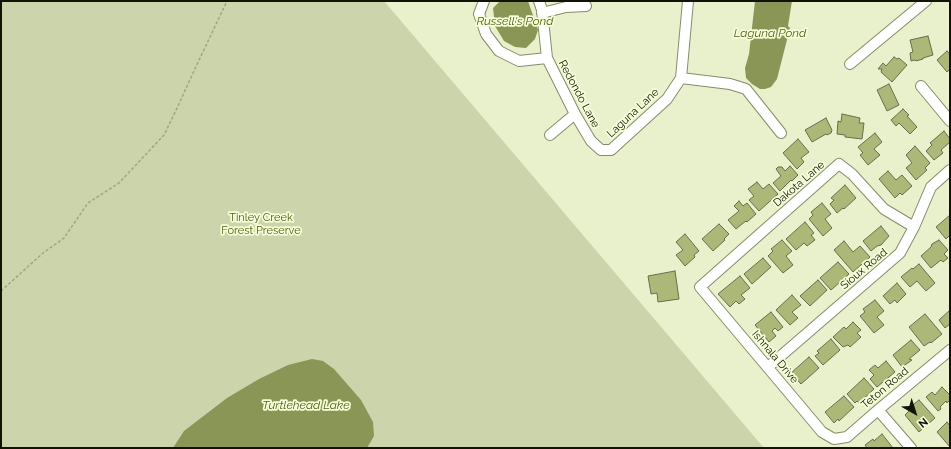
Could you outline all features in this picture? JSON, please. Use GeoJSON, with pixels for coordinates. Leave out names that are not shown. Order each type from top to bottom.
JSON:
{"type":"FeatureCollection","features":[{"type":"Feature","properties":{"kind":"street","name":"Redondo Lane"},"geometry":{"type":"LineString","coordinates":[[484,1],[479,14],[486,34],[499,51],[519,61],[547,58]]}},
{"type":"Feature","properties":{"kind":"street","name":"Redondo Lane"},"geometry":{"type":"LineString","coordinates":[[539,1],[542,13],[547,58],[575,114],[591,141],[601,150],[611,150]]}},
{"type":"Feature","properties":{"kind":"street","name":"Laguna Lane"},"geometry":{"type":"LineString","coordinates":[[611,150],[667,99],[681,78],[688,1]]}},
{"type":"Feature","properties":{"kind":"street"},"geometry":{"type":"LineString","coordinates":[[850,64],[926,1]]}},
{"type":"Feature","properties":{"kind":"street"},"geometry":{"type":"LineString","coordinates":[[542,13],[566,7],[586,6]]}},
{"type":"Feature","properties":{"kind":"street"},"geometry":{"type":"LineString","coordinates":[[681,78],[730,84],[746,89],[781,133]]}},
{"type":"Feature","properties":{"kind":"street"},"geometry":{"type":"LineString","coordinates":[[921,86],[950,121]]}},
{"type":"Feature","properties":{"kind":"street"},"geometry":{"type":"LineString","coordinates":[[550,135],[575,114]]}},
{"type":"Feature","properties":{"kind":"street","name":"Dakota Lane"},"geometry":{"type":"LineString","coordinates":[[700,287],[839,164],[852,174],[884,209],[914,227]]}},
{"type":"Feature","properties":{"kind":"street","name":"Sioux Road"},"geometry":{"type":"LineString","coordinates":[[768,367],[900,253],[914,227],[931,187],[950,170]]}},
{"type":"Feature","properties":{"kind":"street","name":"Ishnala Drive"},"geometry":{"type":"LineString","coordinates":[[700,287],[822,432],[834,439]]}},
{"type":"Feature","properties":{"kind":"street","name":"Teton Road"},"geometry":{"type":"LineString","coordinates":[[834,439],[847,437],[950,350]]}},
{"type":"Feature","properties":{"kind":"street"},"geometry":{"type":"LineString","coordinates":[[878,410],[911,448]]}},
{"type":"Feature","properties":{"kind":"path"},"geometry":{"type":"LineString","coordinates":[[1,291],[43,253],[64,238],[88,203],[119,183],[164,135],[227,1]]}},
{"type":"Feature","properties":{"kind":"green space","name":"Tinley Creek Forest Preserve"},"geometry":{"type":"Polygon","coordinates":[[[1,1],[384,1],[764,448],[1,448],[1,1]]]}},
{"type":"Feature","properties":{"kind":"water","name":"Russell's Pond"},"geometry":{"type":"Polygon","coordinates":[[[500,1],[528,1],[538,30],[535,39],[526,48],[515,47],[504,41],[495,26],[493,8],[500,1]]]}},
{"type":"Feature","properties":{"kind":"water","name":"Laguna Pond"},"geometry":{"type":"Polygon","coordinates":[[[755,1],[792,1],[788,26],[790,28],[777,79],[771,87],[765,89],[760,89],[746,78],[745,68],[749,54],[755,1]]]}},
{"type":"Feature","properties":{"kind":"water","name":"Turtlehead Lake"},"geometry":{"type":"Polygon","coordinates":[[[312,359],[323,361],[334,369],[361,400],[373,422],[374,436],[367,448],[173,448],[184,431],[227,398],[259,379],[288,365],[312,359]]]}},
{"type":"Feature","properties":{"kind":"building"},"geometry":{"type":"Polygon","coordinates":[[[928,36],[933,55],[916,61],[911,61],[910,53],[913,52],[910,40],[928,36]]]}},
{"type":"Feature","properties":{"kind":"building"},"geometry":{"type":"Polygon","coordinates":[[[947,51],[950,54],[950,72],[949,70],[947,72],[937,60],[947,51]]]}},
{"type":"Feature","properties":{"kind":"building"},"geometry":{"type":"Polygon","coordinates":[[[894,57],[897,59],[899,58],[907,65],[892,82],[881,72],[882,69],[878,69],[883,63],[886,66],[894,57]]]}},
{"type":"Feature","properties":{"kind":"building"},"geometry":{"type":"Polygon","coordinates":[[[889,84],[899,105],[887,111],[877,90],[889,84]]]}},
{"type":"Feature","properties":{"kind":"building"},"geometry":{"type":"Polygon","coordinates":[[[903,109],[917,127],[910,134],[899,123],[896,126],[891,120],[903,109]]]}},
{"type":"Feature","properties":{"kind":"building"},"geometry":{"type":"Polygon","coordinates":[[[842,114],[860,118],[859,123],[864,123],[862,139],[845,137],[845,135],[837,134],[838,121],[841,122],[842,114]]]}},
{"type":"Feature","properties":{"kind":"building"},"geometry":{"type":"Polygon","coordinates":[[[826,118],[832,130],[831,133],[826,134],[812,142],[805,130],[826,118]]]}},
{"type":"Feature","properties":{"kind":"building"},"geometry":{"type":"Polygon","coordinates":[[[944,131],[950,139],[950,142],[941,150],[943,153],[934,160],[926,151],[932,145],[930,143],[944,131]]]}},
{"type":"Feature","properties":{"kind":"building"},"geometry":{"type":"Polygon","coordinates":[[[875,133],[882,142],[874,149],[880,155],[868,165],[860,155],[863,153],[858,147],[875,133]]]}},
{"type":"Feature","properties":{"kind":"building"},"geometry":{"type":"Polygon","coordinates":[[[798,139],[809,152],[801,158],[804,162],[797,169],[783,153],[798,139]]]}},
{"type":"Feature","properties":{"kind":"building"},"geometry":{"type":"Polygon","coordinates":[[[915,146],[930,163],[925,168],[927,170],[916,180],[906,168],[912,163],[906,155],[915,146]]]}},
{"type":"Feature","properties":{"kind":"building"},"geometry":{"type":"Polygon","coordinates":[[[790,166],[798,175],[780,191],[773,183],[781,176],[776,169],[778,167],[782,167],[785,171],[790,166]]]}},
{"type":"Feature","properties":{"kind":"building"},"geometry":{"type":"Polygon","coordinates":[[[888,171],[896,180],[902,175],[912,186],[902,195],[900,193],[895,198],[879,179],[888,171]]]}},
{"type":"Feature","properties":{"kind":"building"},"geometry":{"type":"Polygon","coordinates":[[[757,182],[763,189],[769,184],[778,194],[759,211],[749,200],[754,196],[748,189],[757,182]]]}},
{"type":"Feature","properties":{"kind":"building"},"geometry":{"type":"Polygon","coordinates":[[[845,185],[856,198],[837,213],[830,204],[834,200],[831,198],[845,185]]]}},
{"type":"Feature","properties":{"kind":"building"},"geometry":{"type":"Polygon","coordinates":[[[739,201],[743,206],[747,203],[756,214],[736,229],[728,220],[739,211],[734,206],[739,201]]]}},
{"type":"Feature","properties":{"kind":"building"},"geometry":{"type":"Polygon","coordinates":[[[822,203],[831,214],[825,219],[832,228],[823,236],[809,219],[813,215],[811,212],[822,203]]]}},
{"type":"Feature","properties":{"kind":"building"},"geometry":{"type":"Polygon","coordinates":[[[950,215],[950,235],[946,239],[936,227],[950,215]]]}},
{"type":"Feature","properties":{"kind":"building"},"geometry":{"type":"Polygon","coordinates":[[[805,222],[814,233],[811,235],[815,240],[807,246],[804,243],[796,250],[786,239],[805,222]]]}},
{"type":"Feature","properties":{"kind":"building"},"geometry":{"type":"Polygon","coordinates":[[[719,224],[729,234],[713,251],[702,239],[719,224]]]}},
{"type":"Feature","properties":{"kind":"building"},"geometry":{"type":"Polygon","coordinates":[[[881,226],[889,236],[881,245],[877,246],[871,251],[863,241],[881,226]]]}},
{"type":"Feature","properties":{"kind":"building"},"geometry":{"type":"Polygon","coordinates":[[[685,234],[699,251],[685,266],[676,255],[683,250],[676,242],[685,234]]]}},
{"type":"Feature","properties":{"kind":"building"},"geometry":{"type":"Polygon","coordinates":[[[782,240],[792,251],[786,256],[793,265],[783,273],[768,256],[773,251],[771,249],[782,240]]]}},
{"type":"Feature","properties":{"kind":"building"},"geometry":{"type":"Polygon","coordinates":[[[939,240],[948,250],[944,254],[948,258],[943,262],[941,260],[931,268],[921,256],[931,247],[932,244],[939,240]]]}},
{"type":"Feature","properties":{"kind":"building"},"geometry":{"type":"Polygon","coordinates":[[[844,241],[853,252],[860,246],[870,257],[853,272],[834,250],[844,241]]]}},
{"type":"Feature","properties":{"kind":"building"},"geometry":{"type":"Polygon","coordinates":[[[763,258],[771,267],[752,284],[744,274],[763,258]]]}},
{"type":"Feature","properties":{"kind":"building"},"geometry":{"type":"Polygon","coordinates":[[[838,262],[849,274],[831,290],[820,278],[838,262]]]}},
{"type":"Feature","properties":{"kind":"building"},"geometry":{"type":"Polygon","coordinates":[[[919,264],[935,283],[926,291],[917,281],[910,287],[901,277],[919,264]]]}},
{"type":"Feature","properties":{"kind":"building"},"geometry":{"type":"Polygon","coordinates":[[[675,271],[679,299],[658,302],[657,293],[651,294],[648,276],[675,271]]]}},
{"type":"Feature","properties":{"kind":"building"},"geometry":{"type":"Polygon","coordinates":[[[740,276],[750,288],[741,295],[745,299],[739,304],[736,301],[730,307],[718,294],[740,276]]]}},
{"type":"Feature","properties":{"kind":"building"},"geometry":{"type":"Polygon","coordinates":[[[818,280],[827,290],[810,306],[800,296],[818,280]]]}},
{"type":"Feature","properties":{"kind":"building"},"geometry":{"type":"Polygon","coordinates":[[[897,283],[906,294],[897,303],[895,300],[890,304],[883,296],[897,283]]]}},
{"type":"Feature","properties":{"kind":"building"},"geometry":{"type":"Polygon","coordinates":[[[792,295],[801,305],[792,312],[798,318],[790,325],[776,310],[792,295]]]}},
{"type":"Feature","properties":{"kind":"building"},"geometry":{"type":"Polygon","coordinates":[[[875,300],[884,311],[877,317],[884,325],[874,333],[860,316],[865,312],[863,309],[875,300]]]}},
{"type":"Feature","properties":{"kind":"building"},"geometry":{"type":"Polygon","coordinates":[[[950,310],[950,324],[945,328],[939,320],[950,310]]]}},
{"type":"Feature","properties":{"kind":"building"},"geometry":{"type":"Polygon","coordinates":[[[771,312],[783,327],[778,331],[775,328],[772,331],[776,336],[769,342],[755,325],[771,312]]]}},
{"type":"Feature","properties":{"kind":"building"},"geometry":{"type":"Polygon","coordinates":[[[925,314],[942,334],[931,343],[930,342],[924,346],[909,327],[925,314]]]}},
{"type":"Feature","properties":{"kind":"building"},"geometry":{"type":"Polygon","coordinates":[[[853,322],[861,330],[857,333],[861,337],[850,347],[848,345],[843,347],[833,337],[844,327],[846,329],[853,322]]]}},
{"type":"Feature","properties":{"kind":"building"},"geometry":{"type":"Polygon","coordinates":[[[831,339],[840,350],[823,365],[815,356],[819,353],[817,351],[831,339]]]}},
{"type":"Feature","properties":{"kind":"building"},"geometry":{"type":"Polygon","coordinates":[[[911,340],[920,350],[909,359],[912,360],[902,367],[893,355],[911,340]]]}},
{"type":"Feature","properties":{"kind":"building"},"geometry":{"type":"Polygon","coordinates":[[[809,357],[819,368],[801,384],[791,373],[809,357]]]}},
{"type":"Feature","properties":{"kind":"building"},"geometry":{"type":"Polygon","coordinates":[[[886,361],[895,372],[877,387],[870,379],[874,375],[869,370],[875,365],[878,368],[886,361]]]}},
{"type":"Feature","properties":{"kind":"building"},"geometry":{"type":"Polygon","coordinates":[[[864,378],[874,389],[859,403],[857,401],[855,403],[847,394],[864,378]]]}},
{"type":"Feature","properties":{"kind":"building"},"geometry":{"type":"Polygon","coordinates":[[[942,387],[950,395],[950,400],[947,403],[946,401],[938,411],[926,397],[932,392],[935,395],[942,387]]]}},
{"type":"Feature","properties":{"kind":"building"},"geometry":{"type":"Polygon","coordinates":[[[844,396],[854,407],[839,421],[838,419],[834,423],[825,412],[844,396]]]}},
{"type":"Feature","properties":{"kind":"building"},"geometry":{"type":"Polygon","coordinates":[[[919,400],[935,418],[919,432],[905,415],[910,410],[909,408],[919,400]]]}},
{"type":"Feature","properties":{"kind":"building"},"geometry":{"type":"Polygon","coordinates":[[[947,422],[950,426],[950,447],[937,432],[947,422]]]}},
{"type":"Feature","properties":{"kind":"building"},"geometry":{"type":"Polygon","coordinates":[[[882,434],[893,448],[867,448],[865,445],[873,439],[874,441],[882,434]]]}}]}
